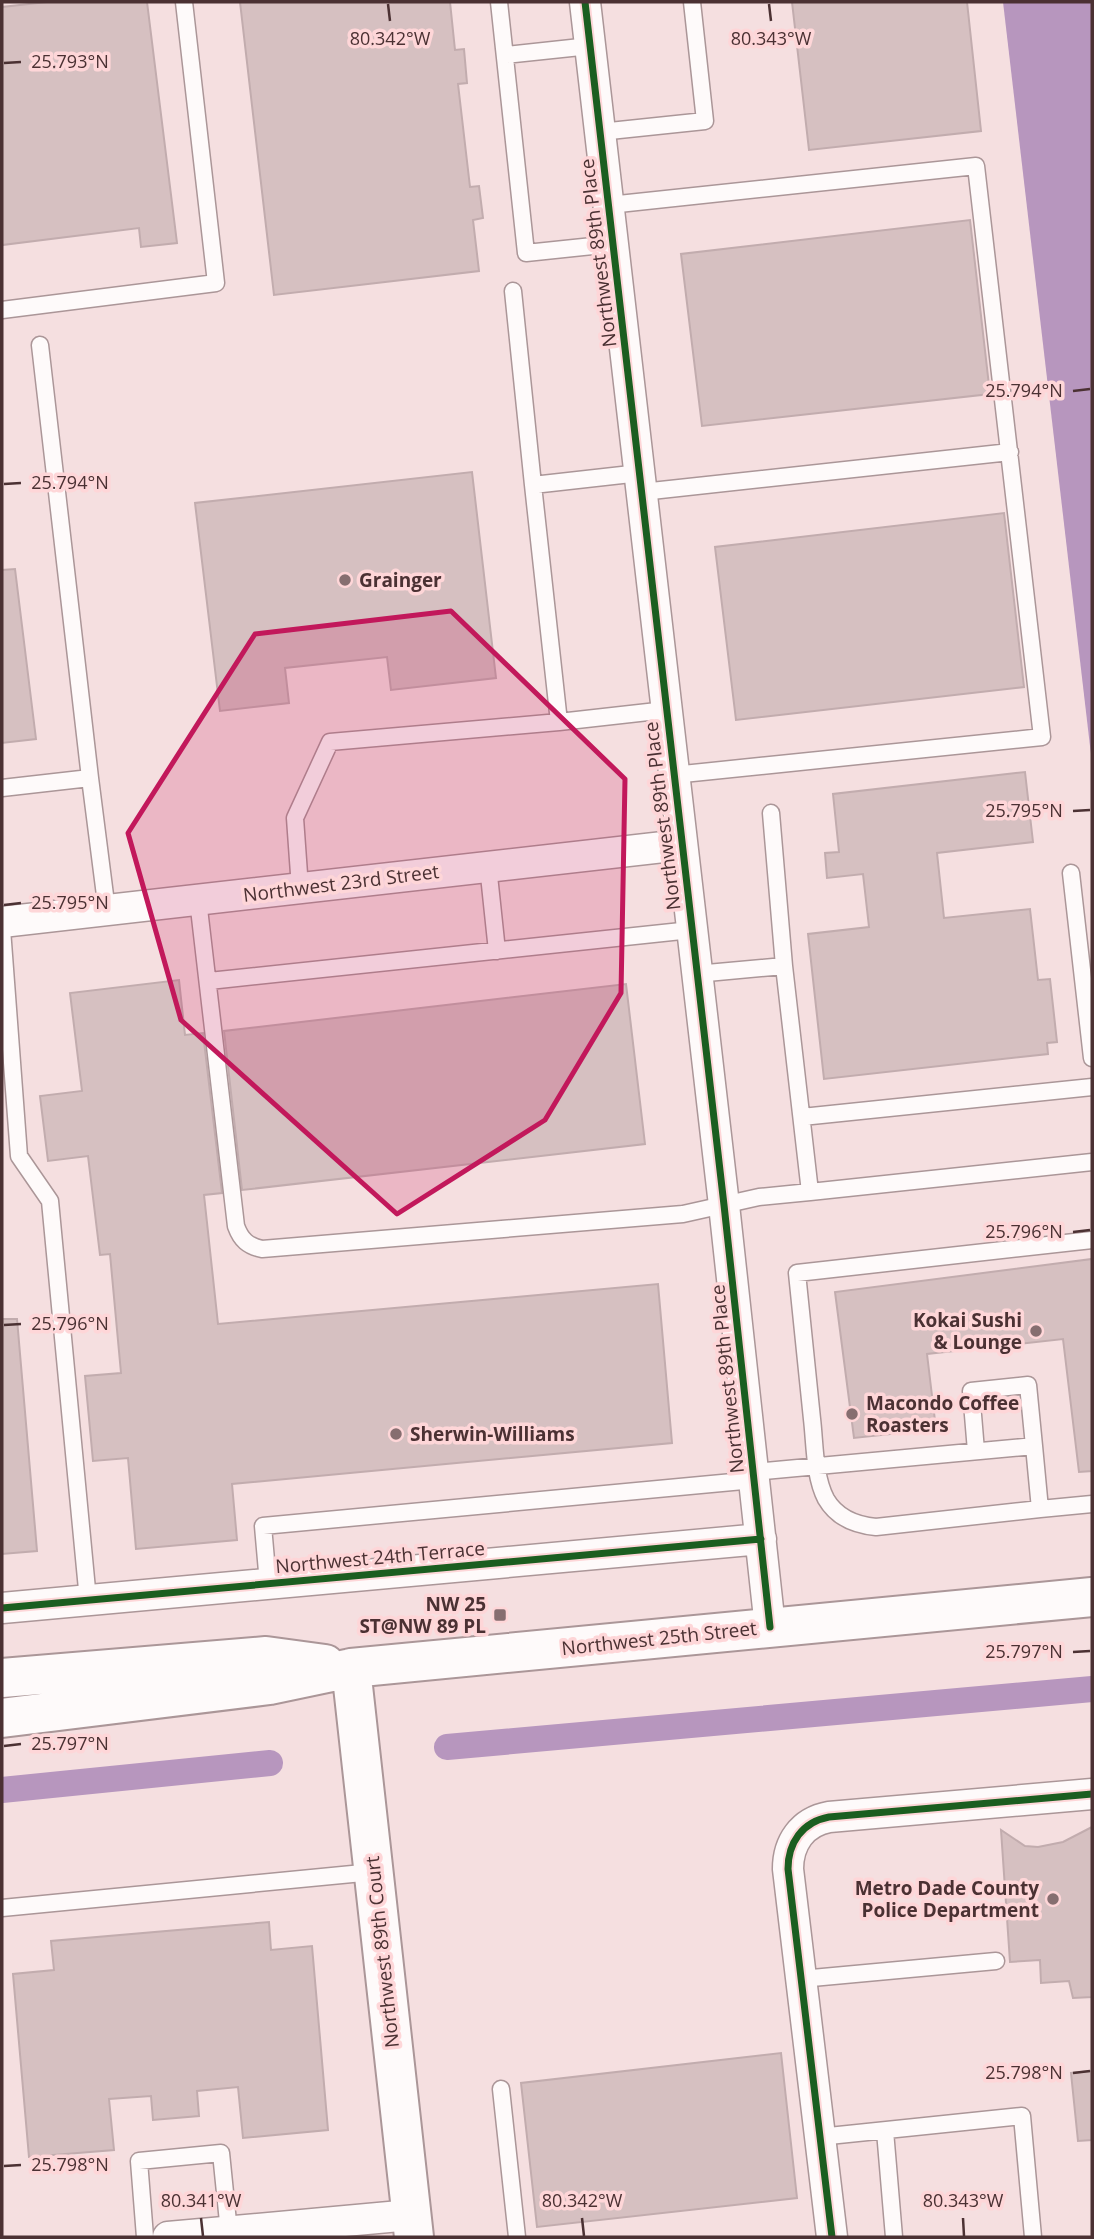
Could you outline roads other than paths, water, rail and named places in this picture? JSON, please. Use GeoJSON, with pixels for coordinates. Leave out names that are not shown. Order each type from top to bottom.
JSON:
{"type":"FeatureCollection","features":[{"type":"Feature","properties":{"kind":"main road","name":"Northwest 25th Street"},"geometry":{"type":"LineString","coordinates":[[2,1718],[270,1685],[351,1668],[1092,1597]]}},
{"type":"Feature","properties":{"kind":"main road","name":"Northwest 25th Street"},"geometry":{"type":"LineString","coordinates":[[2,1678],[266,1657],[351,1668]]}},
{"type":"Feature","properties":{"kind":"main road","name":"Northwest 89th Court"},"geometry":{"type":"LineString","coordinates":[[351,1668],[412,2226]]}},
{"type":"Feature","properties":{"kind":"street","name":"Northwest 89th Place"},"geometry":{"type":"LineString","coordinates":[[585,2],[770,1627]]}},
{"type":"Feature","properties":{"kind":"street","name":"Northwest 23rd Street"},"geometry":{"type":"LineString","coordinates":[[2,922],[681,845]]}},
{"type":"Feature","properties":{"kind":"street","name":"Northwest 24th Terrace"},"geometry":{"type":"LineString","coordinates":[[2,1608],[761,1539]]}},
{"type":"Feature","properties":{"kind":"street"},"geometry":{"type":"LineString","coordinates":[[832,2237],[788,1862],[795,1838],[811,1823],[828,1817],[1092,1794]]}},
{"type":"Feature","properties":{"kind":"street"},"geometry":{"type":"LineString","coordinates":[[179,2237],[229,2232],[412,2226]]}},
{"type":"Feature","properties":{"kind":"lane"},"geometry":{"type":"LineString","coordinates":[[2,310],[216,283],[184,2]]}},
{"type":"Feature","properties":{"kind":"lane"},"geometry":{"type":"LineString","coordinates":[[499,2],[526,253],[612,244]]}},
{"type":"Feature","properties":{"kind":"lane"},"geometry":{"type":"LineString","coordinates":[[600,132],[705,121],[692,2]]}},
{"type":"Feature","properties":{"kind":"lane"},"geometry":{"type":"LineString","coordinates":[[505,55],[590,46]]}},
{"type":"Feature","properties":{"kind":"lane"},"geometry":{"type":"LineString","coordinates":[[609,205],[976,166],[1042,737],[673,775]]}},
{"type":"Feature","properties":{"kind":"lane"},"geometry":{"type":"LineString","coordinates":[[513,291],[559,722]]}},
{"type":"Feature","properties":{"kind":"lane"},"geometry":{"type":"LineString","coordinates":[[40,345],[107,911]]}},
{"type":"Feature","properties":{"kind":"lane"},"geometry":{"type":"LineString","coordinates":[[533,485],[641,483],[1010,452]]}},
{"type":"Feature","properties":{"kind":"lane"},"geometry":{"type":"LineString","coordinates":[[300,888],[295,818],[330,741],[559,722],[666,710]]}},
{"type":"Feature","properties":{"kind":"lane"},"geometry":{"type":"LineString","coordinates":[[2,788],[90,778]]}},
{"type":"Feature","properties":{"kind":"lane"},"geometry":{"type":"LineString","coordinates":[[771,813],[810,1192]]}},
{"type":"Feature","properties":{"kind":"lane"},"geometry":{"type":"LineString","coordinates":[[488,866],[497,951]]}},
{"type":"Feature","properties":{"kind":"lane"},"geometry":{"type":"LineString","coordinates":[[1071,873],[1092,1058]]}},
{"type":"Feature","properties":{"kind":"lane"},"geometry":{"type":"LineString","coordinates":[[198,900],[236,1226],[239,1235],[252,1247],[276,1248],[670,1215],[759,1197],[1092,1162]]}},
{"type":"Feature","properties":{"kind":"lane"},"geometry":{"type":"LineString","coordinates":[[2,929],[19,1156],[50,1200],[88,1600]]}},
{"type":"Feature","properties":{"kind":"lane"},"geometry":{"type":"LineString","coordinates":[[209,981],[691,930]]}},
{"type":"Feature","properties":{"kind":"lane"},"geometry":{"type":"LineString","coordinates":[[696,974],[785,966]]}},
{"type":"Feature","properties":{"kind":"lane"},"geometry":{"type":"LineString","coordinates":[[802,1118],[1092,1087]]}},
{"type":"Feature","properties":{"kind":"lane"},"geometry":{"type":"LineString","coordinates":[[1092,1240],[797,1273],[817,1466],[825,1497],[834,1510],[846,1520],[860,1526],[876,1527],[1092,1504]]}},
{"type":"Feature","properties":{"kind":"lane"},"geometry":{"type":"LineString","coordinates":[[976,1451],[971,1391],[1028,1385],[1040,1509]]}},
{"type":"Feature","properties":{"kind":"lane"},"geometry":{"type":"LineString","coordinates":[[268,1583],[263,1526],[754,1476],[817,1466],[1034,1446]]}},
{"type":"Feature","properties":{"kind":"lane"},"geometry":{"type":"LineString","coordinates":[[2,1908],[373,1872]]}},
{"type":"Feature","properties":{"kind":"lane"},"geometry":{"type":"LineString","coordinates":[[801,1979],[996,1961]]}},
{"type":"Feature","properties":{"kind":"lane"},"geometry":{"type":"LineString","coordinates":[[501,2089],[517,2237]]}},
{"type":"Feature","properties":{"kind":"lane"},"geometry":{"type":"LineString","coordinates":[[819,2137],[1022,2116],[1033,2237]]}},
{"type":"Feature","properties":{"kind":"lane"},"geometry":{"type":"LineString","coordinates":[[885,2131],[894,2237]]}},
{"type":"Feature","properties":{"kind":"lane"},"geometry":{"type":"LineString","coordinates":[[145,2237],[139,2161],[221,2152],[229,2232]]}},
{"type":"Feature","properties":{"kind":"waterway"},"geometry":{"type":"LineString","coordinates":[[447,1747],[1092,1689]]}},
{"type":"Feature","properties":{"kind":"waterway"},"geometry":{"type":"LineString","coordinates":[[2,1790],[270,1763]]}},
{"type":"Feature","properties":{"kind":"place","name":"Grainger"},"geometry":{"type":"Point","coordinates":[345,580]}},
{"type":"Feature","properties":{"kind":"place","name":"Kokai Sushi & Lounge"},"geometry":{"type":"Point","coordinates":[1036,1331]}},
{"type":"Feature","properties":{"kind":"place","name":"Macondo Coffee Roasters"},"geometry":{"type":"Point","coordinates":[852,1414]}},
{"type":"Feature","properties":{"kind":"place","name":"Sherwin-Williams"},"geometry":{"type":"Point","coordinates":[396,1434]}},
{"type":"Feature","properties":{"kind":"place","name":"NW 25 ST@NW 89 PL"},"geometry":{"type":"Point","coordinates":[500,1615]}},
{"type":"Feature","properties":{"kind":"place","name":"Metro Dade County Police Department"},"geometry":{"type":"Point","coordinates":[1053,1899]}}]}
